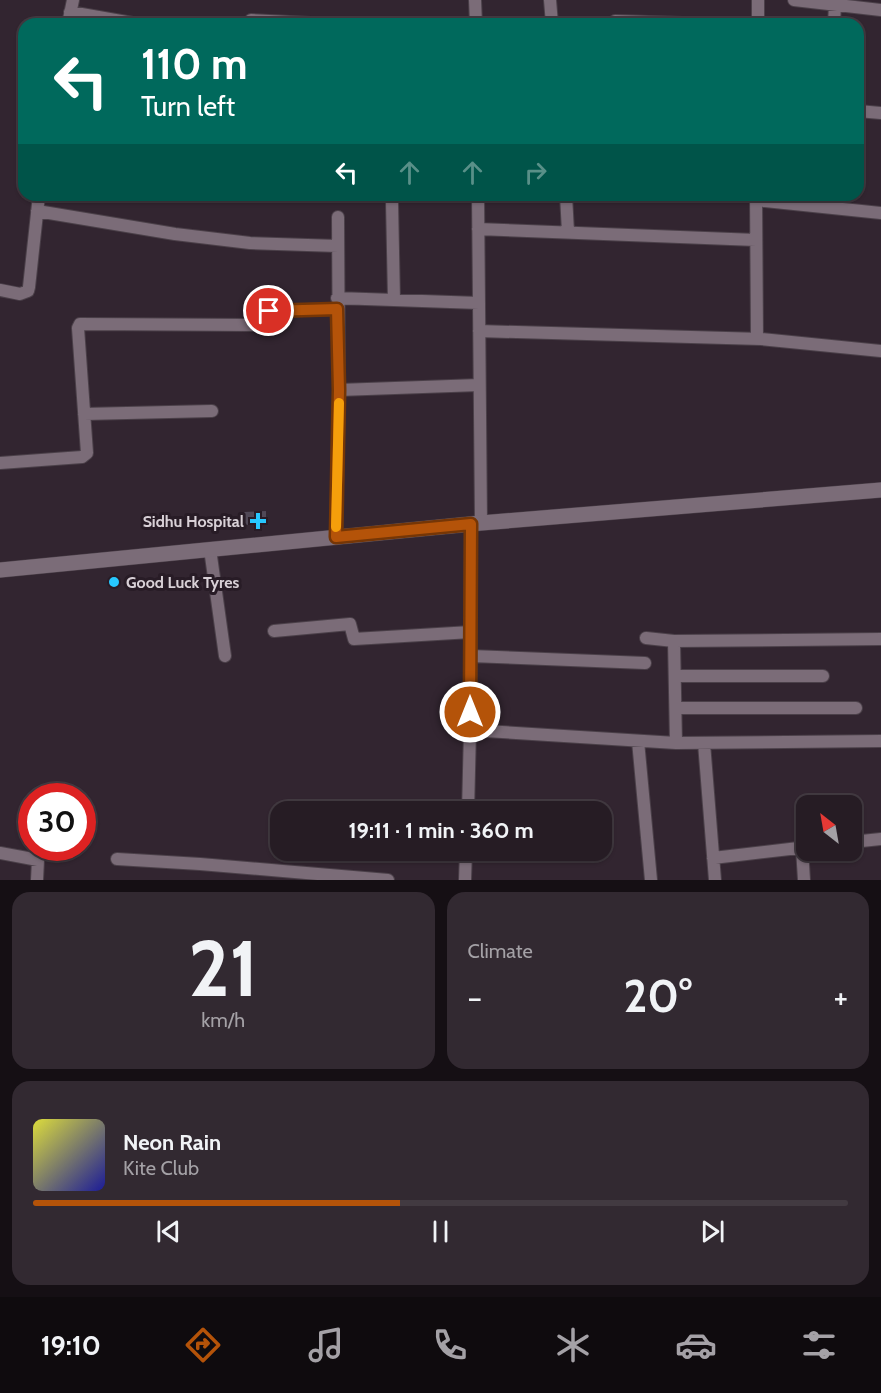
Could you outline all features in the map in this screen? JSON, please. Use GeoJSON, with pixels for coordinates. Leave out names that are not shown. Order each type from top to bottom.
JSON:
{"type":"FeatureCollection","features":[{"type":"Feature","properties":{"kind":"main road"},"geometry":{"type":"LineString","coordinates":[[0,570],[476,523],[881,490]]}},
{"type":"Feature","properties":{"kind":"street"},"geometry":{"type":"LineString","coordinates":[[475,0],[476,18]]}},
{"type":"Feature","properties":{"kind":"street"},"geometry":{"type":"LineString","coordinates":[[550,0],[552,18]]}},
{"type":"Feature","properties":{"kind":"street"},"geometry":{"type":"LineString","coordinates":[[758,0],[758,18]]}},
{"type":"Feature","properties":{"kind":"street"},"geometry":{"type":"LineString","coordinates":[[794,0],[881,10]]}},
{"type":"Feature","properties":{"kind":"street"},"geometry":{"type":"LineString","coordinates":[[834,18],[835,5]]}},
{"type":"Feature","properties":{"kind":"street"},"geometry":{"type":"LineString","coordinates":[[70,12],[104,18]]}},
{"type":"Feature","properties":{"kind":"street"},"geometry":{"type":"LineString","coordinates":[[864,112],[881,114]]}},
{"type":"Feature","properties":{"kind":"street"},"geometry":{"type":"LineString","coordinates":[[0,290],[20,294],[28,291],[30,287],[38,201]]}},
{"type":"Feature","properties":{"kind":"street"},"geometry":{"type":"LineString","coordinates":[[468,801],[479,385],[478,201]]}},
{"type":"Feature","properties":{"kind":"street"},"geometry":{"type":"LineString","coordinates":[[566,201],[568,232]]}},
{"type":"Feature","properties":{"kind":"street"},"geometry":{"type":"LineString","coordinates":[[756,201],[757,338]]}},
{"type":"Feature","properties":{"kind":"street"},"geometry":{"type":"LineString","coordinates":[[781,201],[881,213]]}},
{"type":"Feature","properties":{"kind":"street"},"geometry":{"type":"LineString","coordinates":[[392,202],[394,300]]}},
{"type":"Feature","properties":{"kind":"street"},"geometry":{"type":"LineString","coordinates":[[37,211],[196,237],[250,243],[338,246]]}},
{"type":"Feature","properties":{"kind":"street"},"geometry":{"type":"LineString","coordinates":[[336,537],[339,390],[338,217]]}},
{"type":"Feature","properties":{"kind":"street"},"geometry":{"type":"LineString","coordinates":[[478,229],[756,240]]}},
{"type":"Feature","properties":{"kind":"street"},"geometry":{"type":"LineString","coordinates":[[0,463],[84,456],[87,453],[78,328],[81,324],[264,324],[271,311],[337,303],[394,300],[479,303]]}},
{"type":"Feature","properties":{"kind":"street"},"geometry":{"type":"LineString","coordinates":[[479,331],[757,338],[881,351]]}},
{"type":"Feature","properties":{"kind":"street"},"geometry":{"type":"LineString","coordinates":[[339,390],[479,385]]}},
{"type":"Feature","properties":{"kind":"street"},"geometry":{"type":"LineString","coordinates":[[84,414],[212,411]]}},
{"type":"Feature","properties":{"kind":"street"},"geometry":{"type":"LineString","coordinates":[[210,549],[225,656]]}},
{"type":"Feature","properties":{"kind":"street"},"geometry":{"type":"LineString","coordinates":[[274,631],[351,624],[354,639],[471,632]]}},
{"type":"Feature","properties":{"kind":"street"},"geometry":{"type":"LineString","coordinates":[[646,638],[674,641],[881,639]]}},
{"type":"Feature","properties":{"kind":"street"},"geometry":{"type":"LineString","coordinates":[[674,641],[676,743]]}},
{"type":"Feature","properties":{"kind":"street"},"geometry":{"type":"LineString","coordinates":[[471,656],[645,663]]}},
{"type":"Feature","properties":{"kind":"street"},"geometry":{"type":"LineString","coordinates":[[675,676],[823,676]]}},
{"type":"Feature","properties":{"kind":"street"},"geometry":{"type":"LineString","coordinates":[[676,708],[856,708]]}},
{"type":"Feature","properties":{"kind":"street"},"geometry":{"type":"LineString","coordinates":[[470,730],[676,743],[881,741]]}},
{"type":"Feature","properties":{"kind":"street"},"geometry":{"type":"LineString","coordinates":[[638,741],[651,880]]}},
{"type":"Feature","properties":{"kind":"street"},"geometry":{"type":"LineString","coordinates":[[704,743],[715,880]]}},
{"type":"Feature","properties":{"kind":"street"},"geometry":{"type":"LineString","coordinates":[[862,841],[881,839]]}},
{"type":"Feature","properties":{"kind":"street"},"geometry":{"type":"LineString","coordinates":[[713,858],[796,849]]}},
{"type":"Feature","properties":{"kind":"street"},"geometry":{"type":"LineString","coordinates":[[0,853],[36,859],[37,880]]}},
{"type":"Feature","properties":{"kind":"street"},"geometry":{"type":"LineString","coordinates":[[117,860],[200,864],[388,880]]}},
{"type":"Feature","properties":{"kind":"street"},"geometry":{"type":"LineString","coordinates":[[465,880],[466,861]]}},
{"type":"Feature","properties":{"kind":"street"},"geometry":{"type":"LineString","coordinates":[[804,861],[804,880]]}},
{"type":"Feature","properties":{"kind":"building"},"geometry":{"type":"Polygon","coordinates":[[[266,511],[266,524],[245,525],[244,512],[266,511]]]}},
{"type":"Feature","properties":{"kind":"slow traffic"},"geometry":{"type":"LineString","coordinates":[[336,527],[339,403]]}},
{"type":"Feature","properties":{"kind":"place","name":"Sidhu Hospital"},"geometry":{"type":"Point","coordinates":[258,521]}},
{"type":"Feature","properties":{"kind":"place","name":"Good Luck Tyres"},"geometry":{"type":"Point","coordinates":[114,582]}},
{"type":"Feature","properties":{"kind":"route"},"geometry":{"type":"LineString","coordinates":[[269,311],[337,309],[339,390],[336,537],[471,524],[470,712]]}}]}
